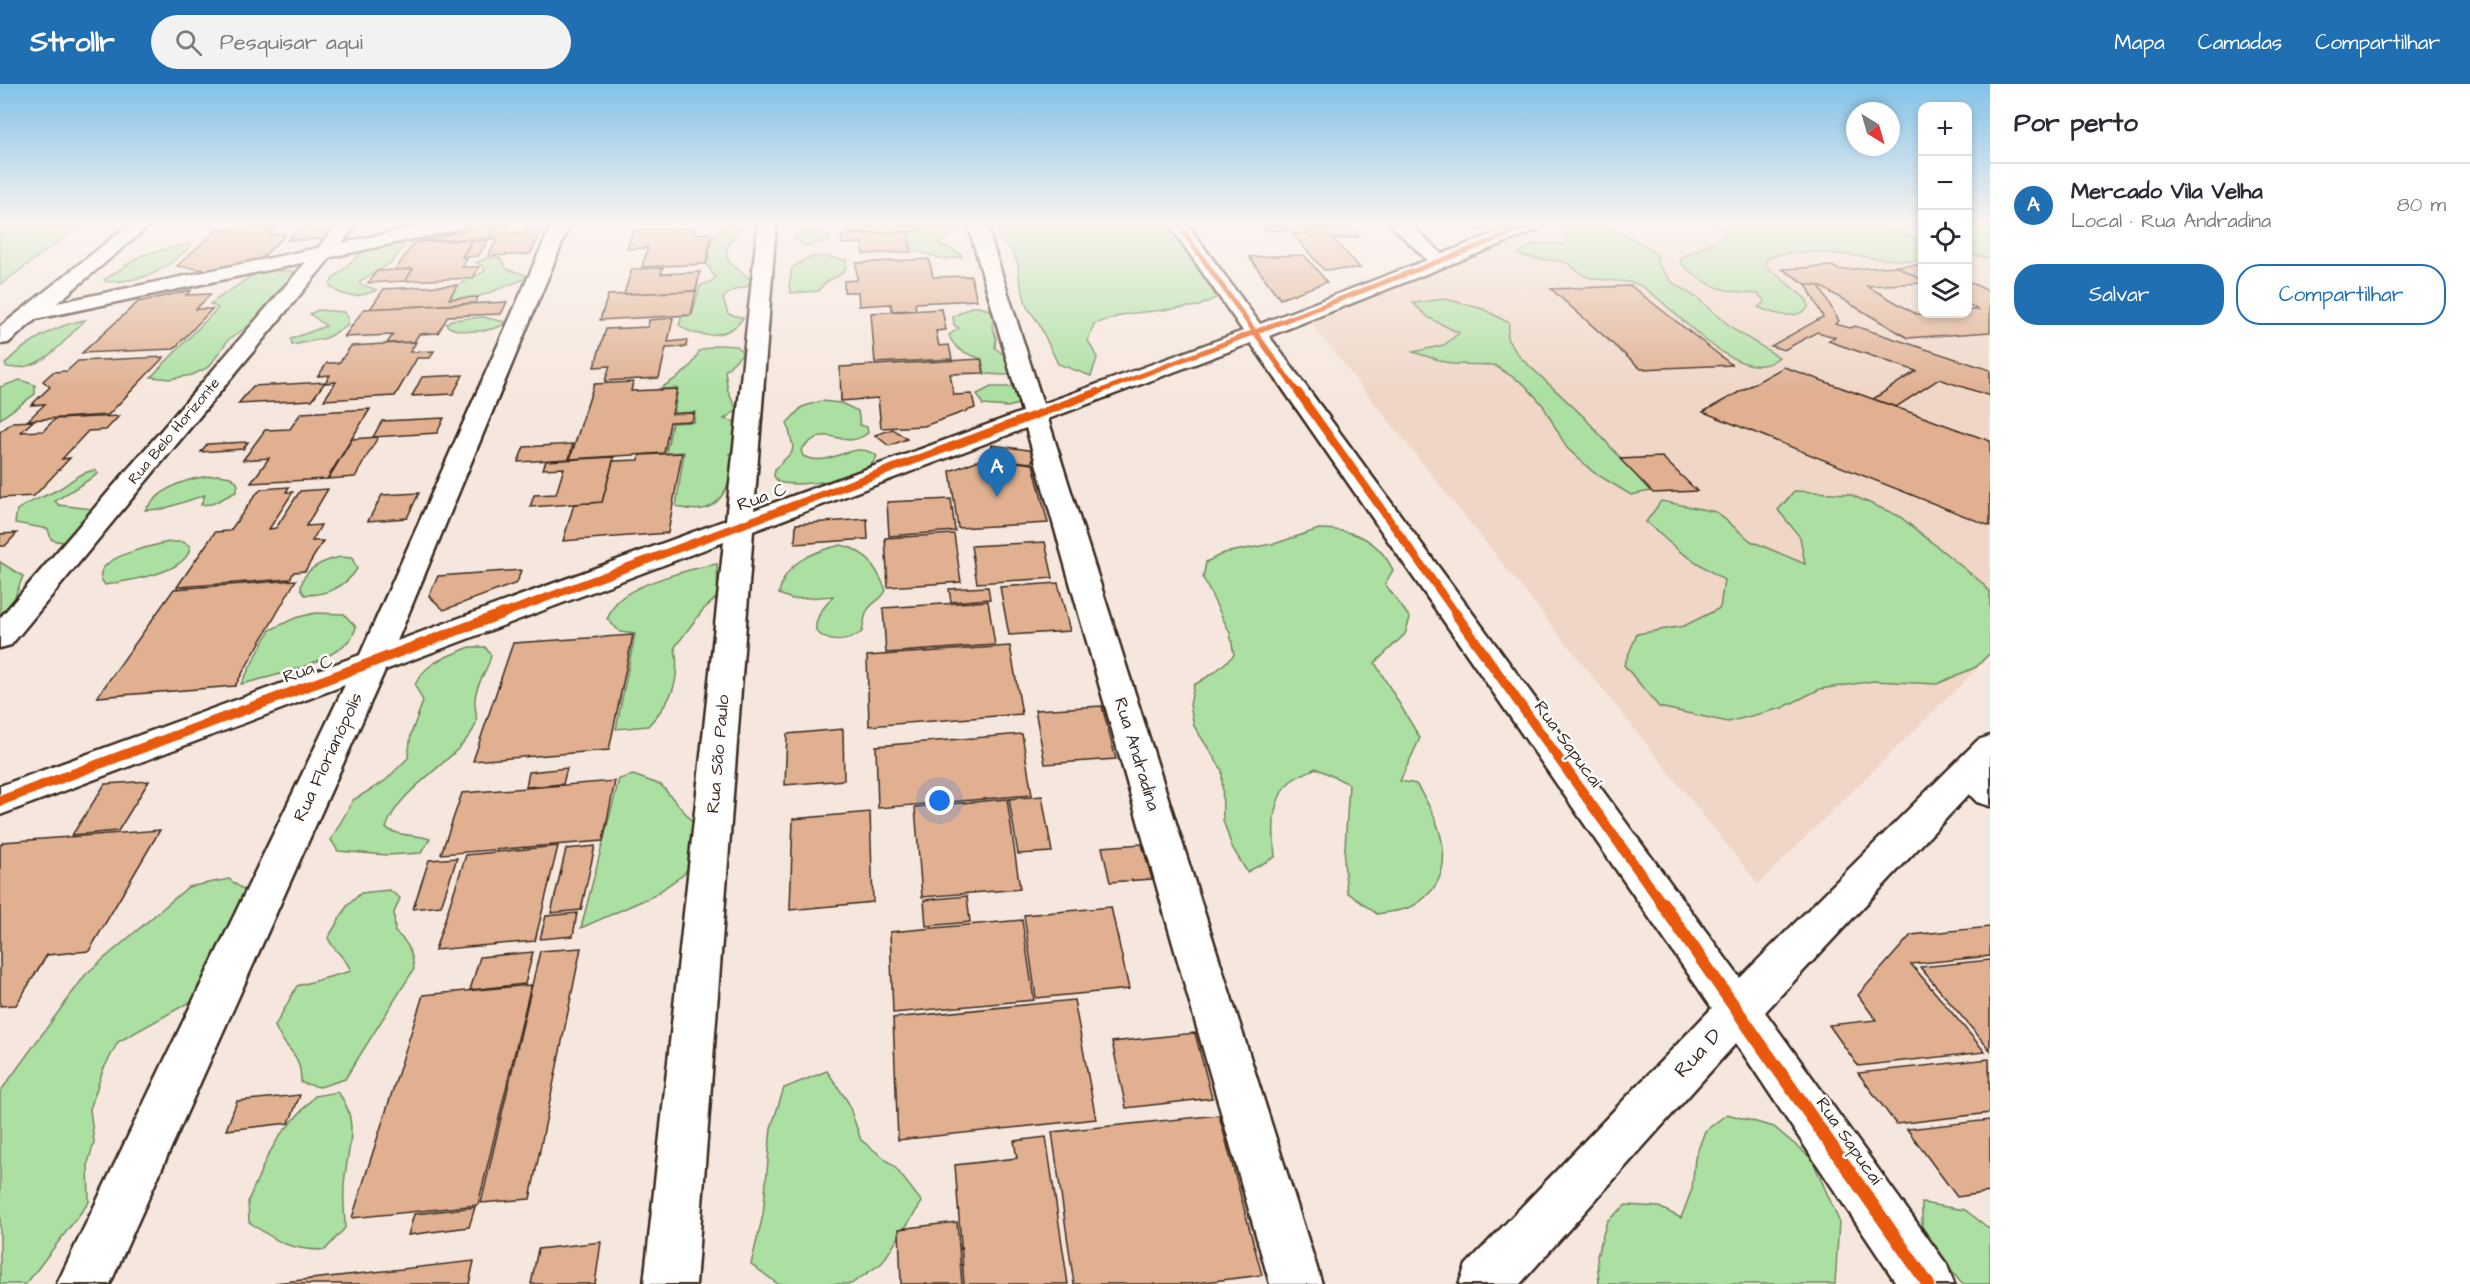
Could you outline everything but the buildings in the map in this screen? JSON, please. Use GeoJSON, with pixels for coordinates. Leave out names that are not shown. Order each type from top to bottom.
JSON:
{"type":"FeatureCollection","features":[{"type":"Feature","properties":{"kind":"street"},"geometry":{"type":"LineString","coordinates":[[0,338],[74,280]]}},
{"type":"Feature","properties":{"kind":"street"},"geometry":{"type":"LineString","coordinates":[[32,314],[197,280]]}},
{"type":"Feature","properties":{"kind":"street","name":"Rua Belo Horizonte"},"geometry":{"type":"LineString","coordinates":[[0,638],[301,280]]}},
{"type":"Feature","properties":{"kind":"street","name":"Rua Florianópolis"},"geometry":{"type":"LineString","coordinates":[[83,1284],[372,663],[537,280]]}},
{"type":"Feature","properties":{"kind":"street","name":"Rua São Paulo"},"geometry":{"type":"LineString","coordinates":[[670,1284],[761,280]]}},
{"type":"Feature","properties":{"kind":"street","name":"Rua Andradina"},"geometry":{"type":"LineString","coordinates":[[994,280],[1296,1284]]}},
{"type":"Feature","properties":{"kind":"street","name":"Rua Sapucaí"},"geometry":{"type":"LineString","coordinates":[[1217,280],[1738,1010],[1928,1284]]}},
{"type":"Feature","properties":{"kind":"street","name":"Rua C"},"geometry":{"type":"LineString","coordinates":[[0,801],[1254,334],[1390,280]]}},
{"type":"Feature","properties":{"kind":"street","name":"Rua D"},"geometry":{"type":"LineString","coordinates":[[1485,1284],[1738,1010],[1983,771]]}},
{"type":"Feature","properties":{"kind":"shaded area"},"geometry":{"type":"Polygon","coordinates":[[[1401,280],[1918,280],[1918,318],[1972,318],[1972,280],[1990,280],[1990,656],[1758,884],[1305,316],[1401,280]]]}},
{"type":"Feature","properties":{"kind":"green space"},"geometry":{"type":"Polygon","coordinates":[[[104,280],[133,280],[121,281],[107,282],[104,280]]]}},
{"type":"Feature","properties":{"kind":"green space"},"geometry":{"type":"Polygon","coordinates":[[[246,280],[295,280],[253,323],[228,340],[209,367],[192,375],[170,379],[151,377],[218,308],[210,304],[246,280]]]}},
{"type":"Feature","properties":{"kind":"green space"},"geometry":{"type":"Polygon","coordinates":[[[333,280],[362,280],[360,284],[377,290],[352,296],[335,290],[330,286],[333,280]]]}},
{"type":"Feature","properties":{"kind":"green space"},"geometry":{"type":"Polygon","coordinates":[[[468,280],[522,280],[478,297],[451,298],[458,285],[468,280]]]}},
{"type":"Feature","properties":{"kind":"green space"},"geometry":{"type":"Polygon","coordinates":[[[714,280],[750,280],[748,286],[732,291],[723,298],[728,314],[743,318],[737,325],[722,333],[704,335],[686,330],[679,325],[682,316],[692,315],[700,286],[714,280]]]}},
{"type":"Feature","properties":{"kind":"green space"},"geometry":{"type":"Polygon","coordinates":[[[790,280],[830,280],[819,291],[791,293],[790,280]]]}},
{"type":"Feature","properties":{"kind":"green space"},"geometry":{"type":"Polygon","coordinates":[[[1020,280],[1208,280],[1216,298],[1199,306],[1126,314],[1094,324],[1088,340],[1097,358],[1091,376],[1058,364],[1038,322],[1027,307],[1020,280]]]}},
{"type":"Feature","properties":{"kind":"green space"},"geometry":{"type":"Polygon","coordinates":[[[1609,280],[1671,280],[1697,298],[1736,331],[1779,357],[1764,365],[1746,364],[1728,356],[1709,343],[1643,287],[1630,282],[1609,280]]]}},
{"type":"Feature","properties":{"kind":"green space"},"geometry":{"type":"Polygon","coordinates":[[[1702,280],[1783,280],[1807,300],[1808,308],[1796,314],[1777,314],[1758,307],[1765,302],[1758,294],[1715,287],[1702,280]]]}},
{"type":"Feature","properties":{"kind":"green space"},"geometry":{"type":"Polygon","coordinates":[[[1446,299],[1483,309],[1509,323],[1507,339],[1520,357],[1584,417],[1650,491],[1631,495],[1593,472],[1567,448],[1542,404],[1524,384],[1494,365],[1452,364],[1413,352],[1444,345],[1459,333],[1429,318],[1413,303],[1446,299]]]}},
{"type":"Feature","properties":{"kind":"green space"},"geometry":{"type":"Polygon","coordinates":[[[971,307],[980,307],[995,312],[992,325],[996,338],[995,348],[1015,363],[1013,372],[1006,375],[985,374],[982,359],[962,351],[951,340],[949,335],[959,328],[954,325],[953,317],[971,307]]]}},
{"type":"Feature","properties":{"kind":"green space"},"geometry":{"type":"Polygon","coordinates":[[[318,310],[344,312],[348,318],[347,326],[326,338],[292,345],[291,339],[326,326],[310,314],[318,310]]]}},
{"type":"Feature","properties":{"kind":"green space"},"geometry":{"type":"Polygon","coordinates":[[[483,317],[505,322],[501,326],[476,331],[457,330],[446,324],[451,320],[483,317]]]}},
{"type":"Feature","properties":{"kind":"green space"},"geometry":{"type":"Polygon","coordinates":[[[85,320],[60,346],[41,360],[20,367],[7,367],[5,364],[21,349],[42,336],[85,320]]]}},
{"type":"Feature","properties":{"kind":"green space"},"geometry":{"type":"Polygon","coordinates":[[[717,345],[737,346],[743,353],[725,371],[728,391],[737,410],[724,419],[743,424],[734,449],[729,454],[737,458],[725,491],[712,506],[691,510],[676,506],[684,452],[666,453],[672,423],[694,422],[695,412],[674,413],[678,388],[659,389],[688,369],[699,351],[717,345]]]}},
{"type":"Feature","properties":{"kind":"green space"},"geometry":{"type":"Polygon","coordinates":[[[20,380],[35,385],[35,394],[0,419],[0,387],[20,380]]]}},
{"type":"Feature","properties":{"kind":"green space"},"geometry":{"type":"Polygon","coordinates":[[[991,387],[1016,387],[1024,402],[1008,407],[983,405],[977,394],[991,387]]]}},
{"type":"Feature","properties":{"kind":"green space"},"geometry":{"type":"Polygon","coordinates":[[[821,401],[841,403],[858,411],[860,425],[867,427],[868,433],[850,440],[820,436],[801,450],[803,456],[823,459],[859,450],[868,451],[877,456],[861,471],[833,480],[802,484],[778,482],[774,476],[775,469],[792,452],[793,446],[787,423],[802,407],[821,401]]]}},
{"type":"Feature","properties":{"kind":"green space"},"geometry":{"type":"Polygon","coordinates":[[[96,470],[98,474],[55,501],[59,505],[99,512],[84,530],[72,539],[59,542],[51,539],[48,529],[15,523],[17,510],[61,488],[83,473],[96,470]]]}},
{"type":"Feature","properties":{"kind":"green space"},"geometry":{"type":"Polygon","coordinates":[[[218,475],[232,478],[238,485],[236,492],[212,504],[201,505],[205,495],[163,509],[145,510],[160,494],[177,484],[218,475]]]}},
{"type":"Feature","properties":{"kind":"green space"},"geometry":{"type":"Polygon","coordinates":[[[1795,491],[1849,494],[1899,516],[1981,582],[1990,592],[1990,653],[1976,667],[1937,684],[1874,681],[1820,689],[1782,708],[1728,722],[1659,707],[1624,665],[1637,634],[1684,626],[1720,608],[1724,580],[1679,551],[1646,522],[1661,501],[1716,512],[1751,541],[1805,564],[1800,537],[1778,510],[1795,491]]]}},
{"type":"Feature","properties":{"kind":"green space"},"geometry":{"type":"Polygon","coordinates":[[[1319,529],[1343,531],[1372,543],[1387,559],[1393,570],[1385,584],[1410,618],[1405,634],[1375,663],[1420,738],[1400,781],[1416,784],[1425,799],[1439,831],[1443,848],[1443,864],[1438,880],[1429,894],[1413,906],[1401,910],[1377,914],[1347,892],[1344,863],[1349,784],[1316,768],[1294,779],[1284,788],[1274,817],[1275,857],[1247,872],[1232,847],[1223,820],[1222,770],[1194,726],[1190,705],[1194,685],[1215,672],[1234,655],[1230,633],[1203,578],[1206,562],[1224,553],[1277,543],[1319,529]]]}},
{"type":"Feature","properties":{"kind":"green space"},"geometry":{"type":"Polygon","coordinates":[[[169,542],[183,542],[190,546],[187,556],[179,563],[155,574],[105,585],[101,576],[103,568],[111,561],[122,555],[169,542]]]}},
{"type":"Feature","properties":{"kind":"green space"},"geometry":{"type":"Polygon","coordinates":[[[841,545],[864,555],[886,590],[867,610],[862,632],[845,640],[833,640],[816,631],[816,625],[823,608],[833,596],[792,599],[779,594],[787,574],[801,560],[819,551],[841,545]]]}},
{"type":"Feature","properties":{"kind":"green space"},"geometry":{"type":"Polygon","coordinates":[[[340,557],[352,558],[357,569],[347,581],[334,589],[305,595],[301,589],[302,582],[309,571],[320,564],[340,557]]]}},
{"type":"Feature","properties":{"kind":"green space"},"geometry":{"type":"Polygon","coordinates":[[[0,562],[23,576],[5,622],[0,627],[0,562]]]}},
{"type":"Feature","properties":{"kind":"green space"},"geometry":{"type":"Polygon","coordinates":[[[717,564],[718,596],[702,611],[675,647],[677,670],[669,699],[648,726],[616,729],[635,634],[620,632],[607,619],[615,605],[624,596],[649,583],[717,564]]]}},
{"type":"Feature","properties":{"kind":"green space"},"geometry":{"type":"Polygon","coordinates":[[[315,613],[344,614],[356,627],[350,639],[324,658],[289,672],[241,684],[270,630],[295,618],[315,613]]]}},
{"type":"Feature","properties":{"kind":"green space"},"geometry":{"type":"Polygon","coordinates":[[[470,647],[485,647],[491,655],[476,693],[476,723],[459,748],[401,802],[386,828],[397,833],[430,839],[421,853],[387,855],[338,851],[331,840],[353,800],[385,781],[408,758],[411,734],[423,701],[415,685],[420,677],[431,665],[470,647]]]}},
{"type":"Feature","properties":{"kind":"green space"},"geometry":{"type":"Polygon","coordinates":[[[633,775],[661,785],[694,823],[701,848],[684,874],[653,896],[581,928],[619,779],[633,775]]]}},
{"type":"Feature","properties":{"kind":"green space"},"geometry":{"type":"Polygon","coordinates":[[[229,879],[249,894],[208,992],[118,1042],[103,1070],[90,1109],[94,1142],[88,1163],[89,1202],[26,1284],[0,1284],[0,1092],[86,974],[188,887],[229,879]]]}},
{"type":"Feature","properties":{"kind":"green space"},"geometry":{"type":"Polygon","coordinates":[[[389,890],[400,898],[394,913],[395,932],[409,948],[414,969],[345,1079],[320,1087],[301,1083],[298,1063],[275,1026],[297,986],[351,971],[328,938],[347,906],[361,893],[389,890]]]}},
{"type":"Feature","properties":{"kind":"green space"},"geometry":{"type":"Polygon","coordinates":[[[827,1071],[848,1102],[861,1140],[894,1166],[922,1202],[882,1263],[851,1284],[778,1284],[751,1264],[763,1215],[771,1128],[784,1088],[827,1071]]]}},
{"type":"Feature","properties":{"kind":"green space"},"geometry":{"type":"Polygon","coordinates":[[[338,1092],[345,1104],[351,1126],[344,1186],[345,1228],[325,1250],[284,1244],[249,1222],[248,1201],[267,1157],[280,1135],[315,1096],[338,1092]]]}},
{"type":"Feature","properties":{"kind":"green space"},"geometry":{"type":"Polygon","coordinates":[[[1727,1114],[1774,1127],[1812,1159],[1839,1221],[1835,1284],[1599,1284],[1597,1256],[1607,1221],[1626,1205],[1659,1207],[1681,1218],[1692,1189],[1695,1158],[1705,1131],[1727,1114]]]}},
{"type":"Feature","properties":{"kind":"green space"},"geometry":{"type":"Polygon","coordinates":[[[1922,1203],[1965,1210],[1990,1229],[1990,1284],[1962,1284],[1922,1234],[1922,1203]]]}},
{"type":"Feature","properties":{"kind":"cycle path"},"geometry":{"type":"LineString","coordinates":[[1218,280],[1738,1010],[1928,1284]]}},
{"type":"Feature","properties":{"kind":"cycle path"},"geometry":{"type":"LineString","coordinates":[[0,801],[1254,334],[1392,280]]}},
{"type":"Feature","properties":{"kind":"place","name":"Mercado Vila Velha"},"geometry":{"type":"Point","coordinates":[997,497]}}]}
